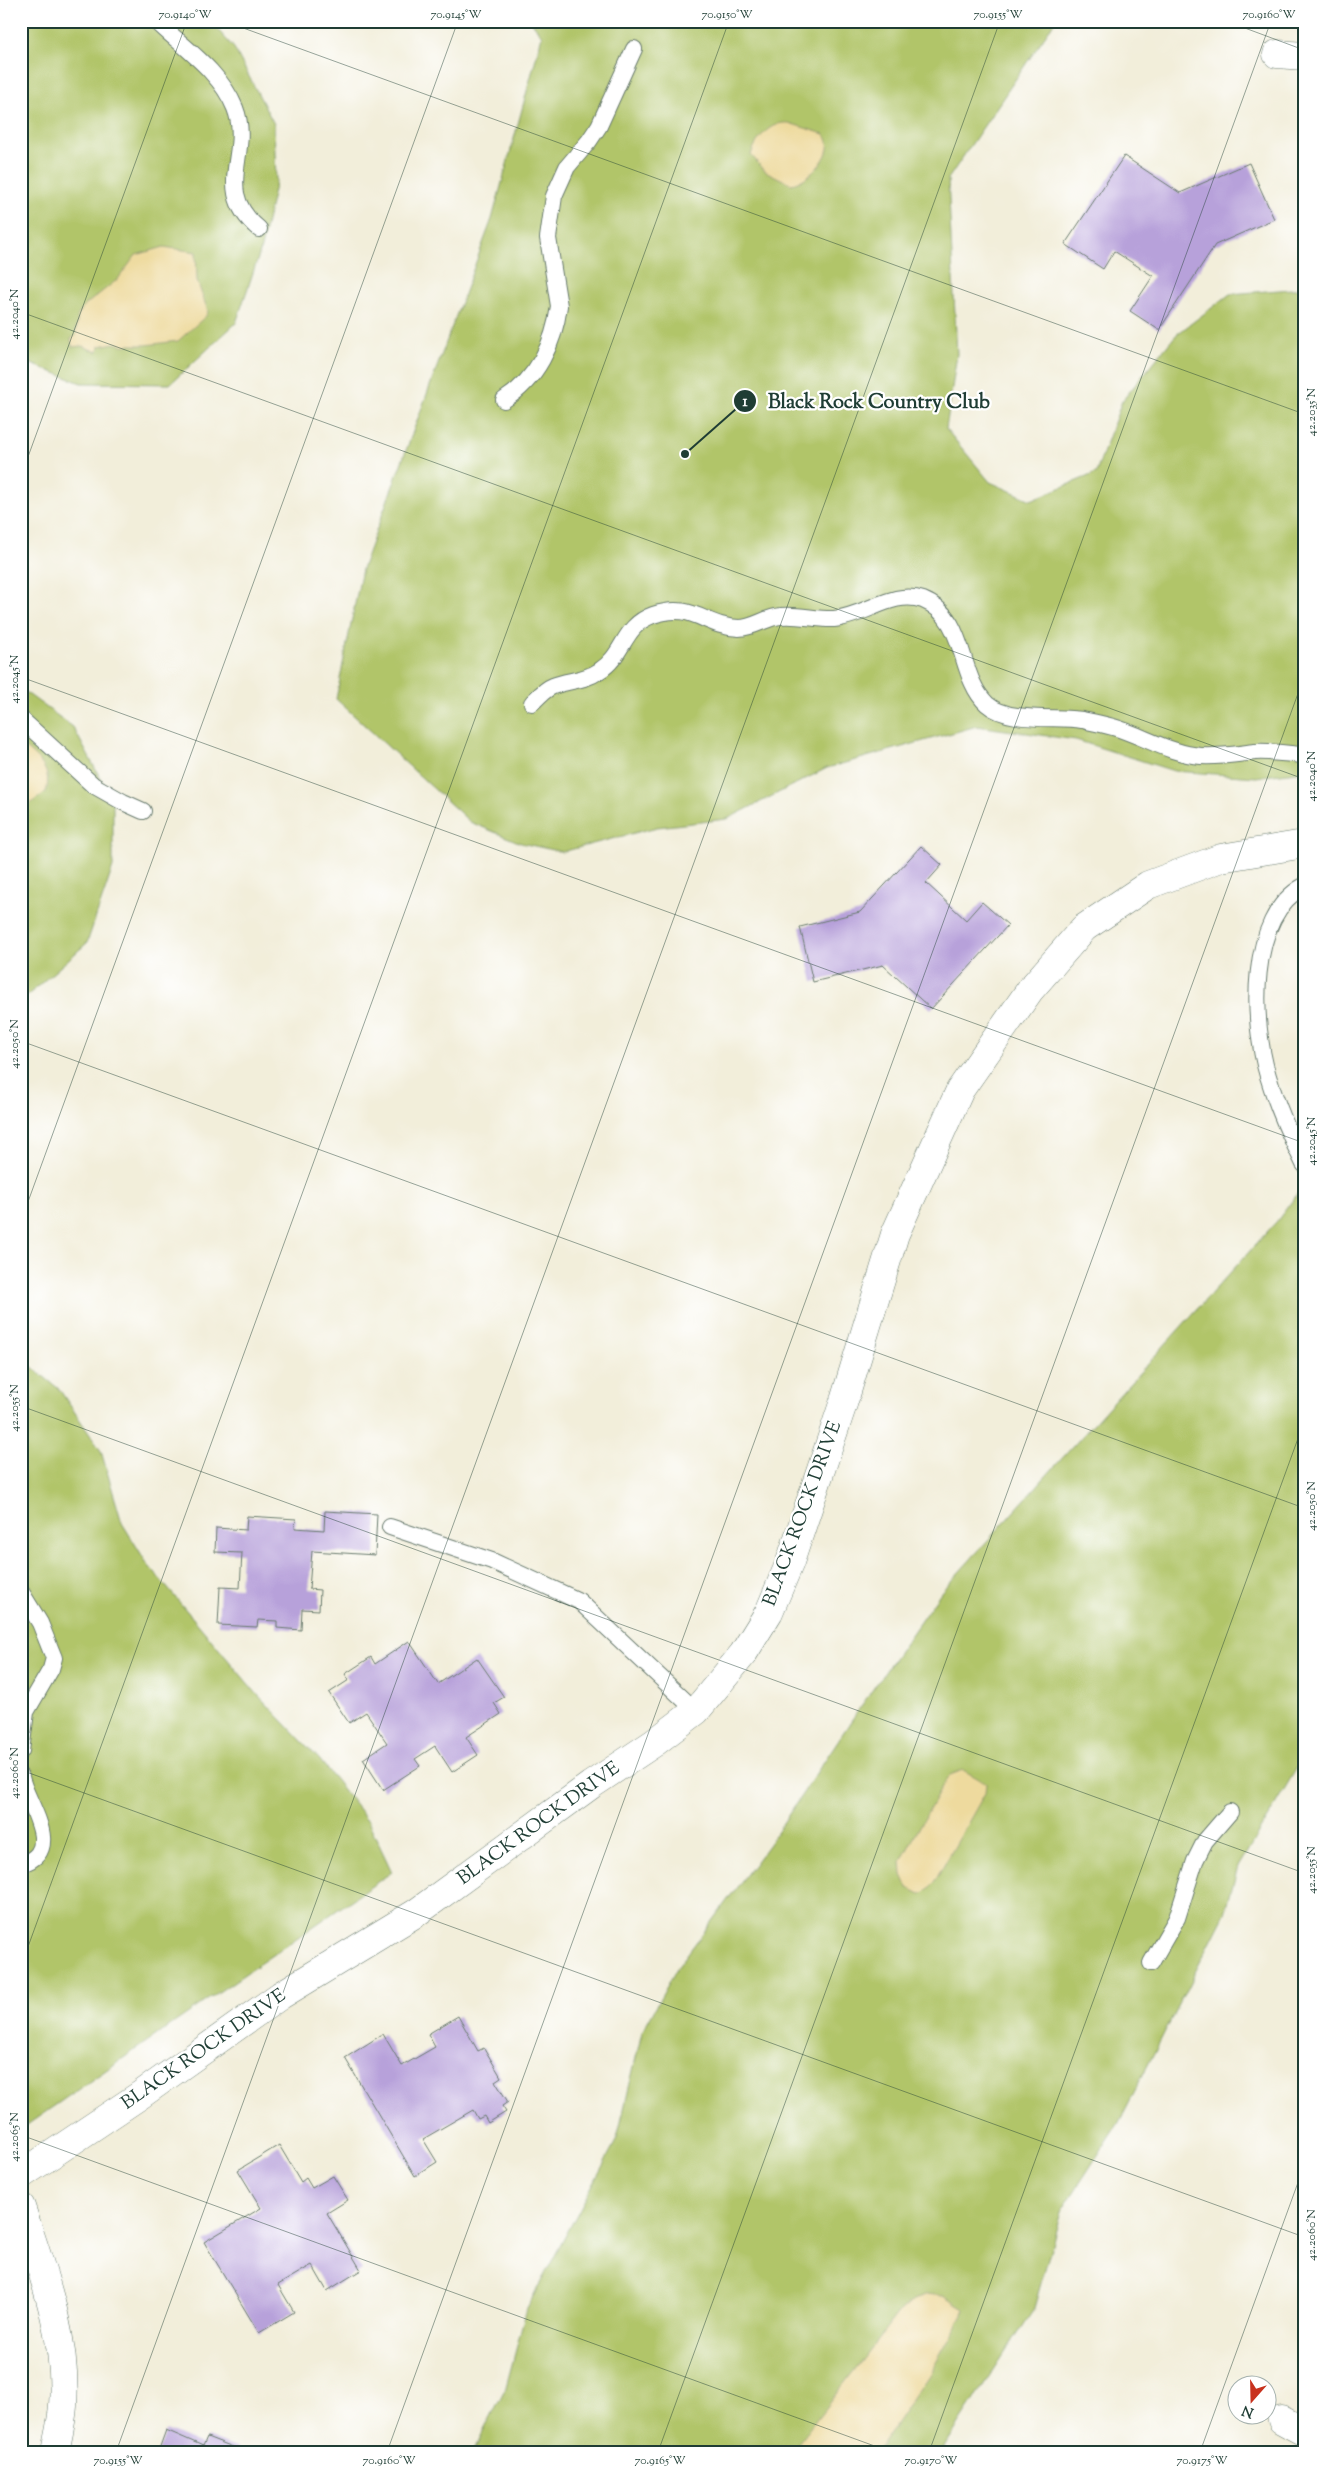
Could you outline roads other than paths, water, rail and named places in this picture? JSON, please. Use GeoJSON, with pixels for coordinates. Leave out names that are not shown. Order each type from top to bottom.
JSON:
{"type":"FeatureCollection","features":[{"type":"Feature","properties":{"kind":"street"},"geometry":{"type":"LineString","coordinates":[[1277,54],[1304,56]]}},
{"type":"Feature","properties":{"kind":"street","name":"BLACK ROCK DRIVE"},"geometry":{"type":"LineString","coordinates":[[21,2175],[139,2096],[280,1995],[416,1913],[696,1711],[743,1654],[769,1612],[790,1562],[844,1400],[895,1234],[960,1090],[1030,990],[1084,928],[1148,886],[1221,858],[1304,844]]}},
{"type":"Feature","properties":{"kind":"street"},"geometry":{"type":"LineString","coordinates":[[21,2207],[48,2288],[60,2348],[63,2406],[55,2452]]}},
{"type":"Feature","properties":{"kind":"lane"},"geometry":{"type":"LineString","coordinates":[[156,21],[206,66],[226,88],[236,110],[239,136],[234,188],[238,204],[245,218],[259,229]]}},
{"type":"Feature","properties":{"kind":"lane"},"geometry":{"type":"LineString","coordinates":[[504,400],[519,390],[539,367],[558,317],[559,306],[548,238],[554,196],[567,167],[590,141],[599,126],[634,49]]}},
{"type":"Feature","properties":{"kind":"lane"},"geometry":{"type":"LineString","coordinates":[[532,703],[551,687],[584,679],[600,671],[624,645],[634,625],[651,616],[670,610],[693,612],[728,626],[739,628],[782,615],[831,619],[847,618],[895,598],[907,596],[936,606],[946,617],[957,636],[979,694],[988,705],[1001,712],[1022,716],[1080,720],[1114,727],[1180,752],[1200,756],[1224,756],[1257,752],[1304,755]]}},
{"type":"Feature","properties":{"kind":"lane"},"geometry":{"type":"LineString","coordinates":[[21,719],[93,784],[123,802],[143,811]]}},
{"type":"Feature","properties":{"kind":"lane"},"geometry":{"type":"LineString","coordinates":[[1304,886],[1280,906],[1271,922],[1263,946],[1258,1011],[1267,1075],[1304,1164]]}},
{"type":"Feature","properties":{"kind":"lane"},"geometry":{"type":"LineString","coordinates":[[390,1527],[492,1561],[579,1601],[696,1711]]}},
{"type":"Feature","properties":{"kind":"lane"},"geometry":{"type":"LineString","coordinates":[[21,1592],[40,1623],[54,1658],[51,1669],[26,1712],[21,1751]]}},
{"type":"Feature","properties":{"kind":"lane"},"geometry":{"type":"LineString","coordinates":[[21,1777],[23,1788],[43,1829],[42,1842],[36,1856],[21,1864]]}},
{"type":"Feature","properties":{"kind":"lane"},"geometry":{"type":"LineString","coordinates":[[1151,1963],[1177,1918],[1195,1861],[1205,1841],[1230,1812]]}},
{"type":"Feature","properties":{"kind":"place","name":"Black Rock Country Club"},"geometry":{"type":"Point","coordinates":[685,454]}}]}
